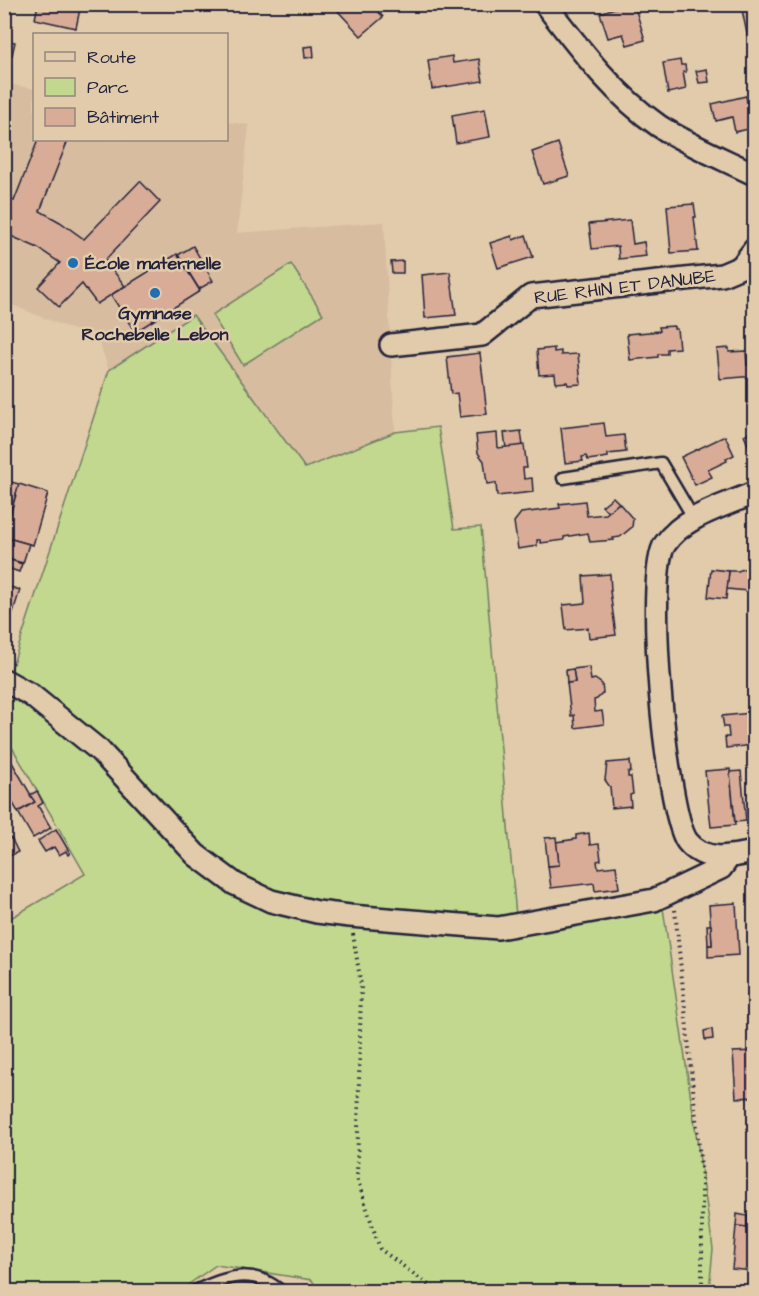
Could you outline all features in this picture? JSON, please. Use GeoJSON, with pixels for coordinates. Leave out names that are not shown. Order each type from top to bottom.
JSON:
{"type":"FeatureCollection","features":[{"type":"Feature","properties":{"kind":"street"},"geometry":{"type":"LineString","coordinates":[[545,4],[600,72],[640,111],[682,139],[754,174]]}},
{"type":"Feature","properties":{"kind":"street","name":"RUE RHIN ET DANUBE"},"geometry":{"type":"LineString","coordinates":[[391,345],[482,335],[531,296],[748,273],[754,250]]}},
{"type":"Feature","properties":{"kind":"street"},"geometry":{"type":"LineString","coordinates":[[754,494],[676,529],[663,547],[657,579],[657,647],[662,717],[680,823],[687,840],[705,854],[729,857],[754,852]]}},
{"type":"Feature","properties":{"kind":"street"},"geometry":{"type":"LineString","coordinates":[[4,680],[32,695],[100,750],[196,855],[235,884],[271,901],[317,912],[350,916],[498,928],[654,900],[721,868],[729,857]]}},
{"type":"Feature","properties":{"kind":"lane"},"geometry":{"type":"LineString","coordinates":[[563,478],[661,463],[694,519]]}},
{"type":"Feature","properties":{"kind":"lane"},"geometry":{"type":"LineString","coordinates":[[193,1292],[216,1280],[240,1275],[261,1278],[282,1292]]}},
{"type":"Feature","properties":{"kind":"path"},"geometry":{"type":"LineString","coordinates":[[673,891],[702,1178],[702,1292]]}},
{"type":"Feature","properties":{"kind":"path"},"geometry":{"type":"LineString","coordinates":[[350,916],[361,985],[357,1178],[380,1249],[438,1292]]}},
{"type":"Feature","properties":{"kind":"shaded area"},"geometry":{"type":"Polygon","coordinates":[[[4,83],[33,89],[33,141],[228,141],[228,122],[249,125],[237,233],[384,222],[395,432],[305,468],[193,315],[109,370],[96,333],[81,333],[5,302],[4,83]]]}},
{"type":"Feature","properties":{"kind":"green space"},"geometry":{"type":"Polygon","coordinates":[[[291,264],[323,314],[243,365],[212,315],[291,264]]]}},
{"type":"Feature","properties":{"kind":"green space"},"geometry":{"type":"Polygon","coordinates":[[[193,315],[305,468],[395,432],[438,427],[454,529],[481,527],[517,927],[663,908],[713,1249],[709,1291],[318,1291],[312,1280],[216,1265],[179,1291],[5,1291],[4,922],[85,874],[5,735],[5,685],[43,710],[225,887],[9,676],[109,370],[193,315]]]}},
{"type":"Feature","properties":{"kind":"building"},"geometry":{"type":"Polygon","coordinates":[[[38,4],[81,4],[76,28],[35,19],[38,4]]]}},
{"type":"Feature","properties":{"kind":"building"},"geometry":{"type":"Polygon","coordinates":[[[343,4],[371,4],[383,17],[361,36],[337,10],[343,4]]]}},
{"type":"Feature","properties":{"kind":"building"},"geometry":{"type":"Polygon","coordinates":[[[626,4],[634,4],[645,40],[627,45],[623,34],[608,38],[600,13],[626,4]]]}},
{"type":"Feature","properties":{"kind":"building"},"geometry":{"type":"Polygon","coordinates":[[[754,4],[754,38],[748,39],[741,5],[754,4]]]}},
{"type":"Feature","properties":{"kind":"building"},"geometry":{"type":"Polygon","coordinates":[[[4,40],[15,42],[12,55],[4,53],[4,40]]]}},
{"type":"Feature","properties":{"kind":"building"},"geometry":{"type":"Polygon","coordinates":[[[313,46],[314,57],[305,58],[304,47],[313,46]]]}},
{"type":"Feature","properties":{"kind":"building"},"geometry":{"type":"Polygon","coordinates":[[[452,56],[453,63],[479,59],[483,81],[432,89],[428,60],[452,56]]]}},
{"type":"Feature","properties":{"kind":"building"},"geometry":{"type":"Polygon","coordinates":[[[680,60],[681,65],[685,65],[686,72],[683,72],[686,89],[668,93],[663,63],[680,60]]]}},
{"type":"Feature","properties":{"kind":"building"},"geometry":{"type":"Polygon","coordinates":[[[707,69],[709,82],[699,83],[696,71],[707,69]]]}},
{"type":"Feature","properties":{"kind":"building"},"geometry":{"type":"Polygon","coordinates":[[[746,96],[753,128],[735,132],[732,117],[716,121],[712,104],[746,96]]]}},
{"type":"Feature","properties":{"kind":"building"},"geometry":{"type":"Polygon","coordinates":[[[485,109],[490,137],[456,143],[452,115],[485,109]]]}},
{"type":"Feature","properties":{"kind":"building"},"geometry":{"type":"Polygon","coordinates":[[[38,141],[68,141],[40,211],[84,239],[140,181],[160,202],[105,260],[125,286],[97,304],[82,284],[59,307],[38,287],[60,263],[38,248],[4,233],[4,197],[14,201],[38,141]]]}},
{"type":"Feature","properties":{"kind":"building"},"geometry":{"type":"Polygon","coordinates":[[[558,143],[569,176],[543,184],[532,152],[558,143]]]}},
{"type":"Feature","properties":{"kind":"building"},"geometry":{"type":"Polygon","coordinates":[[[694,204],[698,251],[671,253],[667,206],[694,204]]]}},
{"type":"Feature","properties":{"kind":"building"},"geometry":{"type":"Polygon","coordinates":[[[630,220],[633,244],[644,242],[646,256],[619,259],[618,246],[592,249],[589,224],[630,220]]]}},
{"type":"Feature","properties":{"kind":"building"},"geometry":{"type":"Polygon","coordinates":[[[526,235],[533,257],[498,268],[490,243],[512,236],[513,240],[526,235]]]}},
{"type":"Feature","properties":{"kind":"building"},"geometry":{"type":"Polygon","coordinates":[[[193,246],[213,281],[199,289],[178,255],[193,246]]]}},
{"type":"Feature","properties":{"kind":"building","name":"Gymnase Rochebelle Lebon"},"geometry":{"type":"Polygon","coordinates":[[[177,254],[200,291],[135,332],[111,295],[177,254]]]}},
{"type":"Feature","properties":{"kind":"building"},"geometry":{"type":"Polygon","coordinates":[[[403,261],[403,273],[392,273],[391,262],[403,261]]]}},
{"type":"Feature","properties":{"kind":"building"},"geometry":{"type":"Polygon","coordinates":[[[450,272],[456,315],[425,318],[422,275],[450,272]]]}},
{"type":"Feature","properties":{"kind":"building"},"geometry":{"type":"Polygon","coordinates":[[[674,326],[674,329],[677,329],[679,348],[667,349],[667,354],[658,354],[658,357],[630,360],[627,334],[660,331],[659,327],[674,326]]]}},
{"type":"Feature","properties":{"kind":"building"},"geometry":{"type":"Polygon","coordinates":[[[554,348],[554,352],[561,351],[561,355],[578,354],[581,384],[556,383],[555,374],[539,375],[537,350],[554,348]]]}},
{"type":"Feature","properties":{"kind":"building"},"geometry":{"type":"Polygon","coordinates":[[[729,348],[729,352],[746,351],[747,365],[754,364],[754,376],[720,379],[717,349],[729,348]]]}},
{"type":"Feature","properties":{"kind":"building"},"geometry":{"type":"Polygon","coordinates":[[[480,353],[487,414],[460,417],[457,393],[451,394],[447,357],[480,353]]]}},
{"type":"Feature","properties":{"kind":"building"},"geometry":{"type":"Polygon","coordinates":[[[604,423],[606,437],[624,435],[626,452],[588,460],[586,456],[582,457],[583,461],[565,463],[561,428],[604,423]]]}},
{"type":"Feature","properties":{"kind":"building"},"geometry":{"type":"Polygon","coordinates":[[[754,430],[754,454],[752,455],[744,435],[754,430]]]}},
{"type":"Feature","properties":{"kind":"building"},"geometry":{"type":"Polygon","coordinates":[[[521,431],[523,446],[506,448],[504,433],[521,431]]]}},
{"type":"Feature","properties":{"kind":"building"},"geometry":{"type":"Polygon","coordinates":[[[497,433],[498,448],[524,445],[527,468],[523,468],[524,479],[532,478],[533,492],[497,496],[496,483],[487,484],[484,461],[478,453],[476,435],[497,433]]]}},
{"type":"Feature","properties":{"kind":"building"},"geometry":{"type":"Polygon","coordinates":[[[725,436],[734,455],[708,470],[712,477],[695,485],[681,457],[725,436]]]}},
{"type":"Feature","properties":{"kind":"building"},"geometry":{"type":"Polygon","coordinates":[[[11,482],[19,484],[4,533],[4,506],[11,482]]]}},
{"type":"Feature","properties":{"kind":"building"},"geometry":{"type":"Polygon","coordinates":[[[19,484],[48,493],[33,545],[4,537],[19,484]]]}},
{"type":"Feature","properties":{"kind":"building"},"geometry":{"type":"Polygon","coordinates":[[[613,497],[619,503],[608,512],[602,506],[613,497]]]}},
{"type":"Feature","properties":{"kind":"building"},"geometry":{"type":"Polygon","coordinates":[[[585,501],[587,516],[606,514],[619,503],[633,519],[632,527],[620,537],[613,538],[614,540],[590,542],[588,533],[564,537],[564,540],[541,543],[537,540],[537,546],[518,549],[514,522],[521,513],[560,508],[559,504],[585,501]]]}},
{"type":"Feature","properties":{"kind":"building"},"geometry":{"type":"Polygon","coordinates":[[[8,538],[29,544],[23,563],[4,558],[8,538]]]}},
{"type":"Feature","properties":{"kind":"building"},"geometry":{"type":"Polygon","coordinates":[[[11,560],[22,564],[19,572],[8,568],[11,560]]]}},
{"type":"Feature","properties":{"kind":"building"},"geometry":{"type":"Polygon","coordinates":[[[754,565],[754,589],[748,591],[727,589],[729,571],[738,571],[754,565]]]}},
{"type":"Feature","properties":{"kind":"building"},"geometry":{"type":"Polygon","coordinates":[[[711,569],[729,571],[726,599],[708,597],[711,569]]]}},
{"type":"Feature","properties":{"kind":"building"},"geometry":{"type":"Polygon","coordinates":[[[610,574],[616,635],[589,638],[588,628],[566,630],[563,605],[585,603],[583,576],[610,574]]]}},
{"type":"Feature","properties":{"kind":"building"},"geometry":{"type":"Polygon","coordinates":[[[4,585],[20,590],[7,631],[4,630],[4,585]]]}},
{"type":"Feature","properties":{"kind":"building"},"geometry":{"type":"Polygon","coordinates":[[[589,667],[591,680],[595,679],[602,684],[603,693],[594,700],[595,712],[602,711],[604,724],[575,728],[574,715],[571,716],[567,683],[575,682],[573,669],[589,667]]]}},
{"type":"Feature","properties":{"kind":"building"},"geometry":{"type":"Polygon","coordinates":[[[573,669],[575,682],[567,683],[566,670],[573,669]]]}},
{"type":"Feature","properties":{"kind":"building"},"geometry":{"type":"Polygon","coordinates":[[[751,713],[752,724],[747,724],[749,734],[753,734],[754,745],[726,748],[725,737],[729,737],[728,727],[724,727],[722,716],[751,713]]]}},
{"type":"Feature","properties":{"kind":"building"},"geometry":{"type":"Polygon","coordinates":[[[10,759],[35,802],[18,812],[4,788],[4,762],[10,759]]]}},
{"type":"Feature","properties":{"kind":"building"},"geometry":{"type":"Polygon","coordinates":[[[630,761],[631,772],[628,772],[628,777],[631,777],[633,794],[630,795],[631,806],[612,808],[610,787],[605,780],[607,763],[630,761]]]}},
{"type":"Feature","properties":{"kind":"building"},"geometry":{"type":"Polygon","coordinates":[[[730,769],[735,825],[711,827],[705,771],[730,769]]]}},
{"type":"Feature","properties":{"kind":"building"},"geometry":{"type":"Polygon","coordinates":[[[741,771],[746,821],[735,822],[730,772],[741,771]]]}},
{"type":"Feature","properties":{"kind":"building"},"geometry":{"type":"Polygon","coordinates":[[[37,791],[43,803],[38,806],[51,828],[33,838],[18,812],[35,802],[30,795],[37,791]]]}},
{"type":"Feature","properties":{"kind":"building"},"geometry":{"type":"Polygon","coordinates":[[[56,829],[70,853],[68,855],[66,851],[59,855],[54,847],[45,852],[38,841],[56,829]]]}},
{"type":"Feature","properties":{"kind":"building"},"geometry":{"type":"Polygon","coordinates":[[[589,833],[590,845],[599,844],[601,860],[597,861],[598,868],[616,866],[619,888],[595,891],[594,883],[551,888],[548,866],[559,865],[556,842],[576,839],[576,835],[589,833]]]}},
{"type":"Feature","properties":{"kind":"building"},"geometry":{"type":"Polygon","coordinates":[[[556,837],[559,865],[548,866],[545,838],[556,837]]]}},
{"type":"Feature","properties":{"kind":"building"},"geometry":{"type":"Polygon","coordinates":[[[11,838],[18,852],[4,859],[4,842],[11,838]]]}},
{"type":"Feature","properties":{"kind":"building"},"geometry":{"type":"Polygon","coordinates":[[[736,903],[739,955],[708,957],[708,945],[712,945],[709,905],[736,903]]]}},
{"type":"Feature","properties":{"kind":"building"},"geometry":{"type":"Polygon","coordinates":[[[707,925],[711,925],[712,945],[708,945],[707,925]]]}},
{"type":"Feature","properties":{"kind":"building"},"geometry":{"type":"Polygon","coordinates":[[[751,982],[754,982],[754,1026],[751,982]]]}},
{"type":"Feature","properties":{"kind":"building"},"geometry":{"type":"Polygon","coordinates":[[[712,1029],[713,1039],[705,1040],[704,1031],[712,1029]]]}},
{"type":"Feature","properties":{"kind":"building"},"geometry":{"type":"Polygon","coordinates":[[[754,1051],[754,1097],[736,1098],[733,1052],[754,1051]]]}},
{"type":"Feature","properties":{"kind":"building"},"geometry":{"type":"Polygon","coordinates":[[[737,1214],[747,1216],[747,1227],[736,1226],[737,1214]]]}},
{"type":"Feature","properties":{"kind":"building"},"geometry":{"type":"Polygon","coordinates":[[[747,1216],[754,1217],[754,1271],[732,1269],[736,1226],[747,1227],[747,1216]]]}},
{"type":"Feature","properties":{"kind":"place","name":"École maternelle"},"geometry":{"type":"Point","coordinates":[73,263]}},
{"type":"Feature","properties":{"kind":"place","name":"Gymnase Rochebelle Lebon"},"geometry":{"type":"Point","coordinates":[155,293]}}]}
